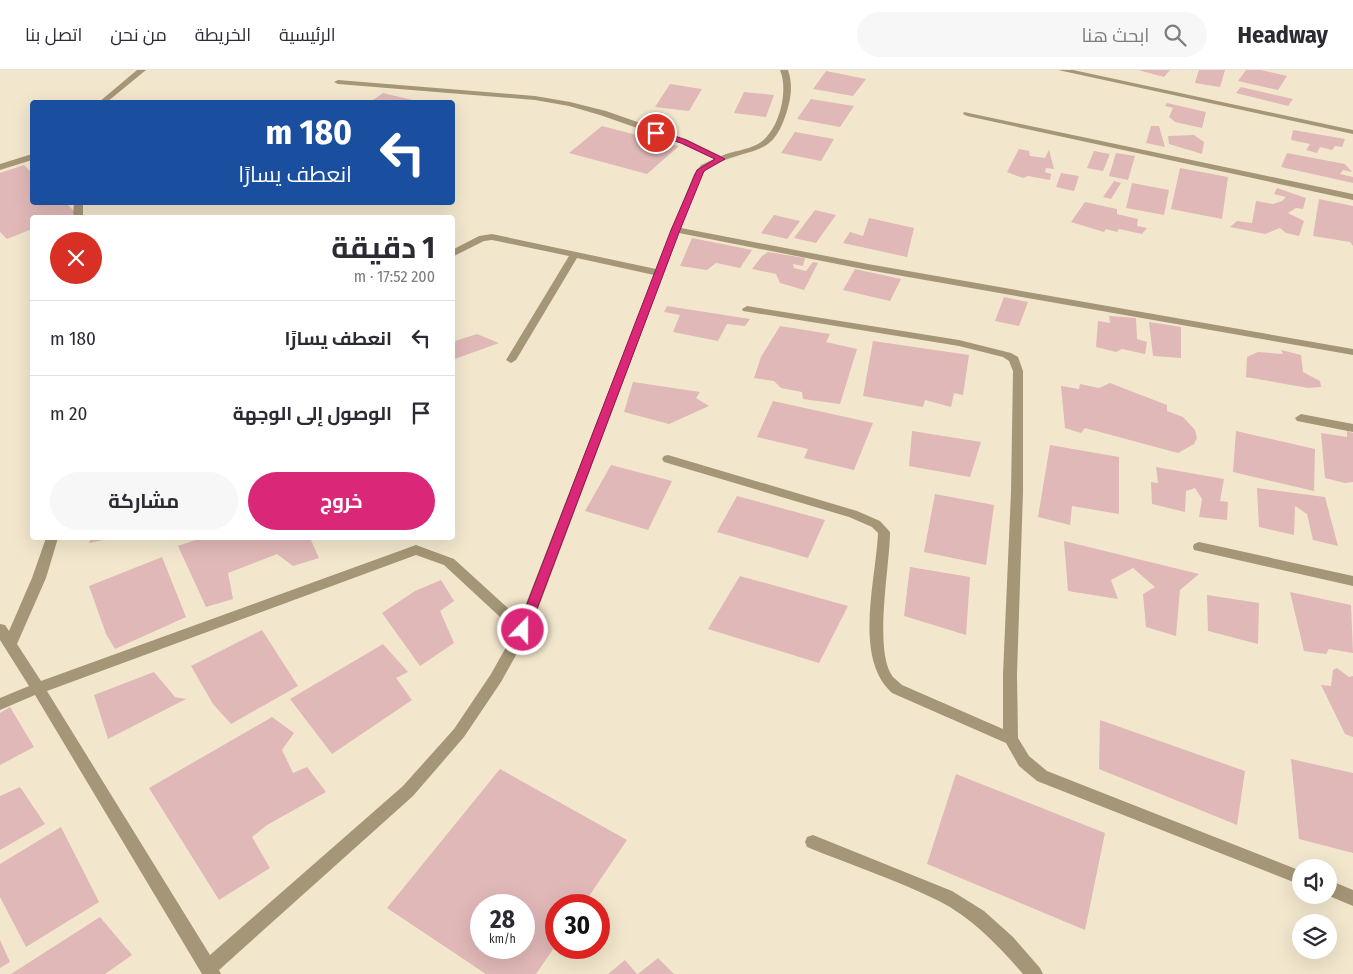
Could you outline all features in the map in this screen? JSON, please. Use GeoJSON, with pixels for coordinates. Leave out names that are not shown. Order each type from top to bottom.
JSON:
{"type":"FeatureCollection","features":[{"type":"Feature","properties":{"kind":"street"},"geometry":{"type":"LineString","coordinates":[[105,100],[142,70]]}},
{"type":"Feature","properties":{"kind":"street"},"geometry":{"type":"LineString","coordinates":[[0,629],[38,688],[210,971],[408,791],[459,733],[496,678],[523,630],[700,170],[721,159],[751,151],[766,144],[772,137],[781,118],[787,97],[788,78],[784,70]]}},
{"type":"Feature","properties":{"kind":"street"},"geometry":{"type":"LineString","coordinates":[[1062,70],[1353,132]]}},
{"type":"Feature","properties":{"kind":"street"},"geometry":{"type":"LineString","coordinates":[[338,82],[535,98],[570,104],[603,113],[683,141],[721,159]]}},
{"type":"Feature","properties":{"kind":"street"},"geometry":{"type":"LineString","coordinates":[[967,114],[1353,198]]}},
{"type":"Feature","properties":{"kind":"street"},"geometry":{"type":"LineString","coordinates":[[0,166],[30,158]]}},
{"type":"Feature","properties":{"kind":"street"},"geometry":{"type":"LineString","coordinates":[[676,230],[868,267],[1353,352]]}},
{"type":"Feature","properties":{"kind":"street"},"geometry":{"type":"LineString","coordinates":[[455,252],[482,238],[492,237],[660,273]]}},
{"type":"Feature","properties":{"kind":"street"},"geometry":{"type":"LineString","coordinates":[[511,360],[574,256]]}},
{"type":"Feature","properties":{"kind":"street"},"geometry":{"type":"LineString","coordinates":[[747,310],[959,343],[1007,355],[1014,359],[1018,371],[1017,492],[1010,674],[1011,739],[1024,761],[1042,776],[1292,874]]}},
{"type":"Feature","properties":{"kind":"street"},"geometry":{"type":"LineString","coordinates":[[1301,418],[1353,428]]}},
{"type":"Feature","properties":{"kind":"street"},"geometry":{"type":"LineString","coordinates":[[668,459],[853,514],[876,524],[884,532],[878,612],[879,657],[887,680],[897,689],[1011,739]]}},
{"type":"Feature","properties":{"kind":"street"},"geometry":{"type":"LineString","coordinates":[[10,644],[39,578],[51,540]]}},
{"type":"Feature","properties":{"kind":"street"},"geometry":{"type":"LineString","coordinates":[[1199,547],[1353,581]]}},
{"type":"Feature","properties":{"kind":"street"},"geometry":{"type":"LineString","coordinates":[[0,704],[38,688],[416,550],[449,562],[523,630]]}},
{"type":"Feature","properties":{"kind":"street"},"geometry":{"type":"LineString","coordinates":[[813,842],[946,896],[978,917],[1007,943],[1034,974]]}},
{"type":"Feature","properties":{"kind":"street"},"geometry":{"type":"LineString","coordinates":[[1337,891],[1353,898]]}},
{"type":"Feature","properties":{"kind":"building"},"geometry":{"type":"Polygon","coordinates":[[[1138,70],[1170,70],[1164,77],[1138,70]]]}},
{"type":"Feature","properties":{"kind":"building"},"geometry":{"type":"Polygon","coordinates":[[[1199,70],[1225,70],[1220,87],[1195,83],[1199,70]]]}},
{"type":"Feature","properties":{"kind":"building"},"geometry":{"type":"Polygon","coordinates":[[[1246,70],[1261,70],[1287,76],[1278,90],[1238,81],[1246,70]]]}},
{"type":"Feature","properties":{"kind":"building"},"geometry":{"type":"Polygon","coordinates":[[[826,71],[866,79],[853,96],[813,89],[826,71]]]}},
{"type":"Feature","properties":{"kind":"building"},"geometry":{"type":"Polygon","coordinates":[[[670,84],[702,89],[689,111],[655,107],[670,84]]]}},
{"type":"Feature","properties":{"kind":"building"},"geometry":{"type":"Polygon","coordinates":[[[1241,87],[1293,99],[1288,106],[1236,93],[1241,87]]]}},
{"type":"Feature","properties":{"kind":"building"},"geometry":{"type":"Polygon","coordinates":[[[744,92],[774,95],[766,117],[734,113],[744,92]]]}},
{"type":"Feature","properties":{"kind":"building"},"geometry":{"type":"Polygon","coordinates":[[[383,93],[413,100],[373,100],[383,93]]]}},
{"type":"Feature","properties":{"kind":"building"},"geometry":{"type":"Polygon","coordinates":[[[811,99],[854,106],[840,127],[797,119],[811,99]]]}},
{"type":"Feature","properties":{"kind":"building"},"geometry":{"type":"Polygon","coordinates":[[[1167,103],[1206,112],[1202,128],[1175,122],[1169,117],[1173,108],[1165,106],[1167,103]]]}},
{"type":"Feature","properties":{"kind":"building"},"geometry":{"type":"Polygon","coordinates":[[[602,126],[679,146],[647,174],[569,153],[602,126]]]}},
{"type":"Feature","properties":{"kind":"building"},"geometry":{"type":"Polygon","coordinates":[[[1151,126],[1159,126],[1165,147],[1146,143],[1151,126]]]}},
{"type":"Feature","properties":{"kind":"building"},"geometry":{"type":"Polygon","coordinates":[[[1293,130],[1345,139],[1342,147],[1335,146],[1332,150],[1320,147],[1317,153],[1306,150],[1310,144],[1291,140],[1293,130]]]}},
{"type":"Feature","properties":{"kind":"building"},"geometry":{"type":"Polygon","coordinates":[[[795,132],[834,139],[821,161],[781,153],[795,132]]]}},
{"type":"Feature","properties":{"kind":"building"},"geometry":{"type":"Polygon","coordinates":[[[1194,135],[1204,142],[1202,154],[1169,144],[1168,136],[1194,135]]]}},
{"type":"Feature","properties":{"kind":"building"},"geometry":{"type":"Polygon","coordinates":[[[1019,149],[1029,151],[1030,156],[1045,158],[1049,150],[1054,169],[1046,168],[1045,172],[1051,174],[1050,180],[1028,176],[1023,178],[1007,172],[1019,149]]]}},
{"type":"Feature","properties":{"kind":"building"},"geometry":{"type":"Polygon","coordinates":[[[1094,151],[1110,154],[1103,171],[1087,168],[1094,151]]]}},
{"type":"Feature","properties":{"kind":"building"},"geometry":{"type":"Polygon","coordinates":[[[1116,153],[1135,156],[1128,180],[1109,176],[1116,153]]]}},
{"type":"Feature","properties":{"kind":"building"},"geometry":{"type":"Polygon","coordinates":[[[1287,153],[1345,164],[1352,172],[1343,170],[1340,174],[1353,177],[1353,183],[1281,167],[1287,153]]]}},
{"type":"Feature","properties":{"kind":"building"},"geometry":{"type":"Polygon","coordinates":[[[24,165],[30,171],[30,205],[68,205],[76,213],[72,215],[30,215],[30,230],[7,239],[0,232],[0,173],[24,165]]]}},
{"type":"Feature","properties":{"kind":"building"},"geometry":{"type":"Polygon","coordinates":[[[1180,168],[1228,177],[1222,219],[1171,209],[1180,168]]]}},
{"type":"Feature","properties":{"kind":"building"},"geometry":{"type":"Polygon","coordinates":[[[1061,173],[1079,176],[1074,191],[1056,187],[1061,173]]]}},
{"type":"Feature","properties":{"kind":"building"},"geometry":{"type":"Polygon","coordinates":[[[1114,181],[1121,183],[1111,199],[1103,197],[1114,181]]]}},
{"type":"Feature","properties":{"kind":"building"},"geometry":{"type":"Polygon","coordinates":[[[1132,183],[1169,190],[1164,215],[1126,208],[1132,183]]]}},
{"type":"Feature","properties":{"kind":"building"},"geometry":{"type":"Polygon","coordinates":[[[1277,188],[1306,198],[1303,209],[1296,208],[1288,213],[1304,221],[1299,236],[1286,233],[1280,228],[1265,234],[1230,227],[1237,221],[1252,223],[1256,201],[1273,204],[1282,201],[1286,197],[1274,194],[1277,188]]]}},
{"type":"Feature","properties":{"kind":"building"},"geometry":{"type":"Polygon","coordinates":[[[1319,199],[1353,206],[1353,246],[1350,242],[1313,236],[1319,199]]]}},
{"type":"Feature","properties":{"kind":"building"},"geometry":{"type":"Polygon","coordinates":[[[1085,202],[1117,209],[1117,214],[1138,219],[1137,226],[1147,228],[1142,234],[1119,229],[1117,232],[1106,229],[1104,232],[1071,222],[1085,202]]]}},
{"type":"Feature","properties":{"kind":"building"},"geometry":{"type":"Polygon","coordinates":[[[815,210],[836,215],[816,243],[794,238],[815,210]]]}},
{"type":"Feature","properties":{"kind":"building"},"geometry":{"type":"Polygon","coordinates":[[[774,215],[800,221],[787,239],[761,233],[774,215]]]}},
{"type":"Feature","properties":{"kind":"building"},"geometry":{"type":"Polygon","coordinates":[[[869,218],[914,228],[907,257],[843,243],[850,232],[863,236],[869,218]]]}},
{"type":"Feature","properties":{"kind":"building"},"geometry":{"type":"Polygon","coordinates":[[[692,238],[752,250],[740,268],[716,263],[707,270],[680,266],[692,238]]]}},
{"type":"Feature","properties":{"kind":"building"},"geometry":{"type":"Polygon","coordinates":[[[768,252],[805,258],[803,266],[793,264],[794,268],[806,271],[813,262],[818,263],[804,290],[780,283],[776,274],[752,269],[762,256],[768,252]]]}},
{"type":"Feature","properties":{"kind":"building"},"geometry":{"type":"Polygon","coordinates":[[[855,269],[901,279],[890,301],[843,290],[855,269]]]}},
{"type":"Feature","properties":{"kind":"building"},"geometry":{"type":"Polygon","coordinates":[[[1004,297],[1028,302],[1019,326],[995,321],[1004,297]]]}},
{"type":"Feature","properties":{"kind":"building"},"geometry":{"type":"Polygon","coordinates":[[[667,306],[750,319],[745,326],[727,324],[718,341],[673,332],[680,315],[664,312],[667,306]]]}},
{"type":"Feature","properties":{"kind":"building"},"geometry":{"type":"Polygon","coordinates":[[[1109,316],[1136,318],[1137,339],[1147,342],[1145,354],[1122,349],[1116,352],[1096,347],[1098,321],[1110,323],[1109,316]]]}},
{"type":"Feature","properties":{"kind":"building"},"geometry":{"type":"Polygon","coordinates":[[[1149,322],[1181,327],[1181,358],[1153,356],[1149,322]]]}},
{"type":"Feature","properties":{"kind":"building"},"geometry":{"type":"Polygon","coordinates":[[[780,326],[830,334],[826,342],[857,349],[840,404],[803,399],[802,392],[781,388],[774,381],[754,378],[761,357],[780,326]]]}},
{"type":"Feature","properties":{"kind":"building"},"geometry":{"type":"Polygon","coordinates":[[[477,334],[499,343],[455,359],[455,341],[477,334]]]}},
{"type":"Feature","properties":{"kind":"building"},"geometry":{"type":"Polygon","coordinates":[[[873,341],[969,355],[963,395],[954,393],[951,407],[925,400],[923,407],[863,396],[873,341]]]}},
{"type":"Feature","properties":{"kind":"building"},"geometry":{"type":"Polygon","coordinates":[[[1281,350],[1301,355],[1303,372],[1320,381],[1321,387],[1308,388],[1246,377],[1247,357],[1258,352],[1283,354],[1281,350]]]}},
{"type":"Feature","properties":{"kind":"building"},"geometry":{"type":"Polygon","coordinates":[[[633,382],[700,392],[696,398],[709,406],[669,424],[624,412],[633,382]]]}},
{"type":"Feature","properties":{"kind":"building"},"geometry":{"type":"Polygon","coordinates":[[[1110,383],[1167,405],[1167,411],[1183,417],[1195,430],[1197,438],[1194,444],[1178,453],[1085,428],[1081,433],[1065,428],[1061,386],[1079,389],[1080,384],[1099,388],[1110,383]]]}},
{"type":"Feature","properties":{"kind":"building"},"geometry":{"type":"Polygon","coordinates":[[[773,401],[873,423],[854,470],[804,458],[808,449],[757,437],[773,401]]]}},
{"type":"Feature","properties":{"kind":"building"},"geometry":{"type":"Polygon","coordinates":[[[912,431],[981,442],[970,477],[909,466],[912,431]]]}},
{"type":"Feature","properties":{"kind":"building"},"geometry":{"type":"Polygon","coordinates":[[[1236,431],[1315,449],[1314,491],[1233,472],[1236,431]]]}},
{"type":"Feature","properties":{"kind":"building"},"geometry":{"type":"Polygon","coordinates":[[[1347,431],[1353,433],[1353,482],[1345,483],[1325,478],[1321,433],[1347,437],[1347,431]]]}},
{"type":"Feature","properties":{"kind":"building"},"geometry":{"type":"Polygon","coordinates":[[[1050,445],[1119,457],[1119,514],[1072,506],[1070,525],[1038,517],[1050,445]]]}},
{"type":"Feature","properties":{"kind":"building"},"geometry":{"type":"Polygon","coordinates":[[[611,465],[672,481],[648,530],[585,511],[611,465]]]}},
{"type":"Feature","properties":{"kind":"building"},"geometry":{"type":"Polygon","coordinates":[[[1156,467],[1224,479],[1220,501],[1228,502],[1227,520],[1199,517],[1202,499],[1195,488],[1186,491],[1185,512],[1152,504],[1151,482],[1158,483],[1156,467]]]}},
{"type":"Feature","properties":{"kind":"building"},"geometry":{"type":"Polygon","coordinates":[[[1257,488],[1325,497],[1338,546],[1313,540],[1307,514],[1295,506],[1294,535],[1259,527],[1257,488]]]}},
{"type":"Feature","properties":{"kind":"building"},"geometry":{"type":"Polygon","coordinates":[[[935,494],[994,505],[986,565],[924,552],[935,494]]]}},
{"type":"Feature","properties":{"kind":"building"},"geometry":{"type":"Polygon","coordinates":[[[737,496],[825,520],[808,558],[717,532],[737,496]]]}},
{"type":"Feature","properties":{"kind":"building"},"geometry":{"type":"Polygon","coordinates":[[[90,540],[103,540],[89,543],[90,540]]]}},
{"type":"Feature","properties":{"kind":"building"},"geometry":{"type":"Polygon","coordinates":[[[195,540],[311,540],[319,558],[293,566],[277,554],[228,573],[233,599],[206,607],[178,546],[195,540]]]}},
{"type":"Feature","properties":{"kind":"building"},"geometry":{"type":"Polygon","coordinates":[[[1064,541],[1199,574],[1180,590],[1176,636],[1146,627],[1143,594],[1155,587],[1133,568],[1111,580],[1118,599],[1068,591],[1064,541]]]}},
{"type":"Feature","properties":{"kind":"building"},"geometry":{"type":"Polygon","coordinates":[[[162,557],[186,617],[115,649],[106,634],[89,586],[162,557]]]}},
{"type":"Feature","properties":{"kind":"building"},"geometry":{"type":"Polygon","coordinates":[[[910,567],[970,577],[966,635],[904,616],[910,567]]]}},
{"type":"Feature","properties":{"kind":"building"},"geometry":{"type":"Polygon","coordinates":[[[740,576],[848,606],[819,663],[708,629],[740,576]]]}},
{"type":"Feature","properties":{"kind":"building"},"geometry":{"type":"Polygon","coordinates":[[[441,580],[454,601],[440,611],[454,643],[420,666],[382,613],[415,591],[441,580]]]}},
{"type":"Feature","properties":{"kind":"building"},"geometry":{"type":"Polygon","coordinates":[[[1290,592],[1351,605],[1353,653],[1329,649],[1326,654],[1304,651],[1290,592]]]}},
{"type":"Feature","properties":{"kind":"building"},"geometry":{"type":"Polygon","coordinates":[[[1207,595],[1259,603],[1258,644],[1208,631],[1207,595]]]}},
{"type":"Feature","properties":{"kind":"building"},"geometry":{"type":"Polygon","coordinates":[[[262,630],[298,686],[231,724],[213,704],[191,666],[262,630]]]}},
{"type":"Feature","properties":{"kind":"building"},"geometry":{"type":"Polygon","coordinates":[[[383,644],[408,672],[396,678],[412,700],[332,754],[290,699],[383,644]]]}},
{"type":"Feature","properties":{"kind":"building"},"geometry":{"type":"Polygon","coordinates":[[[1337,668],[1349,677],[1353,676],[1353,737],[1345,734],[1321,685],[1331,686],[1333,670],[1337,668]]]}},
{"type":"Feature","properties":{"kind":"building"},"geometry":{"type":"Polygon","coordinates":[[[154,672],[175,697],[186,699],[108,739],[94,695],[154,672]]]}},
{"type":"Feature","properties":{"kind":"building"},"geometry":{"type":"Polygon","coordinates":[[[10,707],[34,747],[0,765],[0,713],[10,707]]]}},
{"type":"Feature","properties":{"kind":"building"},"geometry":{"type":"Polygon","coordinates":[[[272,717],[294,733],[282,750],[293,773],[307,767],[326,792],[267,825],[252,837],[270,868],[219,900],[149,788],[272,717]]]}},
{"type":"Feature","properties":{"kind":"building"},"geometry":{"type":"Polygon","coordinates":[[[1100,720],[1245,771],[1237,825],[1099,769],[1100,720]]]}},
{"type":"Feature","properties":{"kind":"building"},"geometry":{"type":"Polygon","coordinates":[[[1291,759],[1353,773],[1353,853],[1299,839],[1291,759]]]}},
{"type":"Feature","properties":{"kind":"building"},"geometry":{"type":"Polygon","coordinates":[[[500,769],[627,840],[590,894],[545,894],[546,959],[536,974],[486,974],[387,908],[500,769]]]}},
{"type":"Feature","properties":{"kind":"building"},"geometry":{"type":"Polygon","coordinates":[[[956,774],[1105,833],[1085,930],[927,864],[956,774]]]}},
{"type":"Feature","properties":{"kind":"building"},"geometry":{"type":"Polygon","coordinates":[[[20,787],[45,824],[0,850],[0,796],[20,787]]]}},
{"type":"Feature","properties":{"kind":"building"},"geometry":{"type":"Polygon","coordinates":[[[61,827],[99,902],[26,947],[0,897],[0,864],[61,827]]]}},
{"type":"Feature","properties":{"kind":"building"},"geometry":{"type":"Polygon","coordinates":[[[100,917],[132,955],[105,974],[11,974],[100,917]]]}},
{"type":"Feature","properties":{"kind":"building"},"geometry":{"type":"Polygon","coordinates":[[[0,940],[10,962],[0,968],[0,940]]]}},
{"type":"Feature","properties":{"kind":"building"},"geometry":{"type":"Polygon","coordinates":[[[658,958],[674,974],[638,974],[658,958]]]}},
{"type":"Feature","properties":{"kind":"building"},"geometry":{"type":"Polygon","coordinates":[[[625,960],[637,974],[608,974],[625,960]]]}},
{"type":"Feature","properties":{"kind":"route"},"geometry":{"type":"LineString","coordinates":[[523,630],[544,580],[700,170],[708,164],[721,159],[683,141],[656,133]]}}]}
